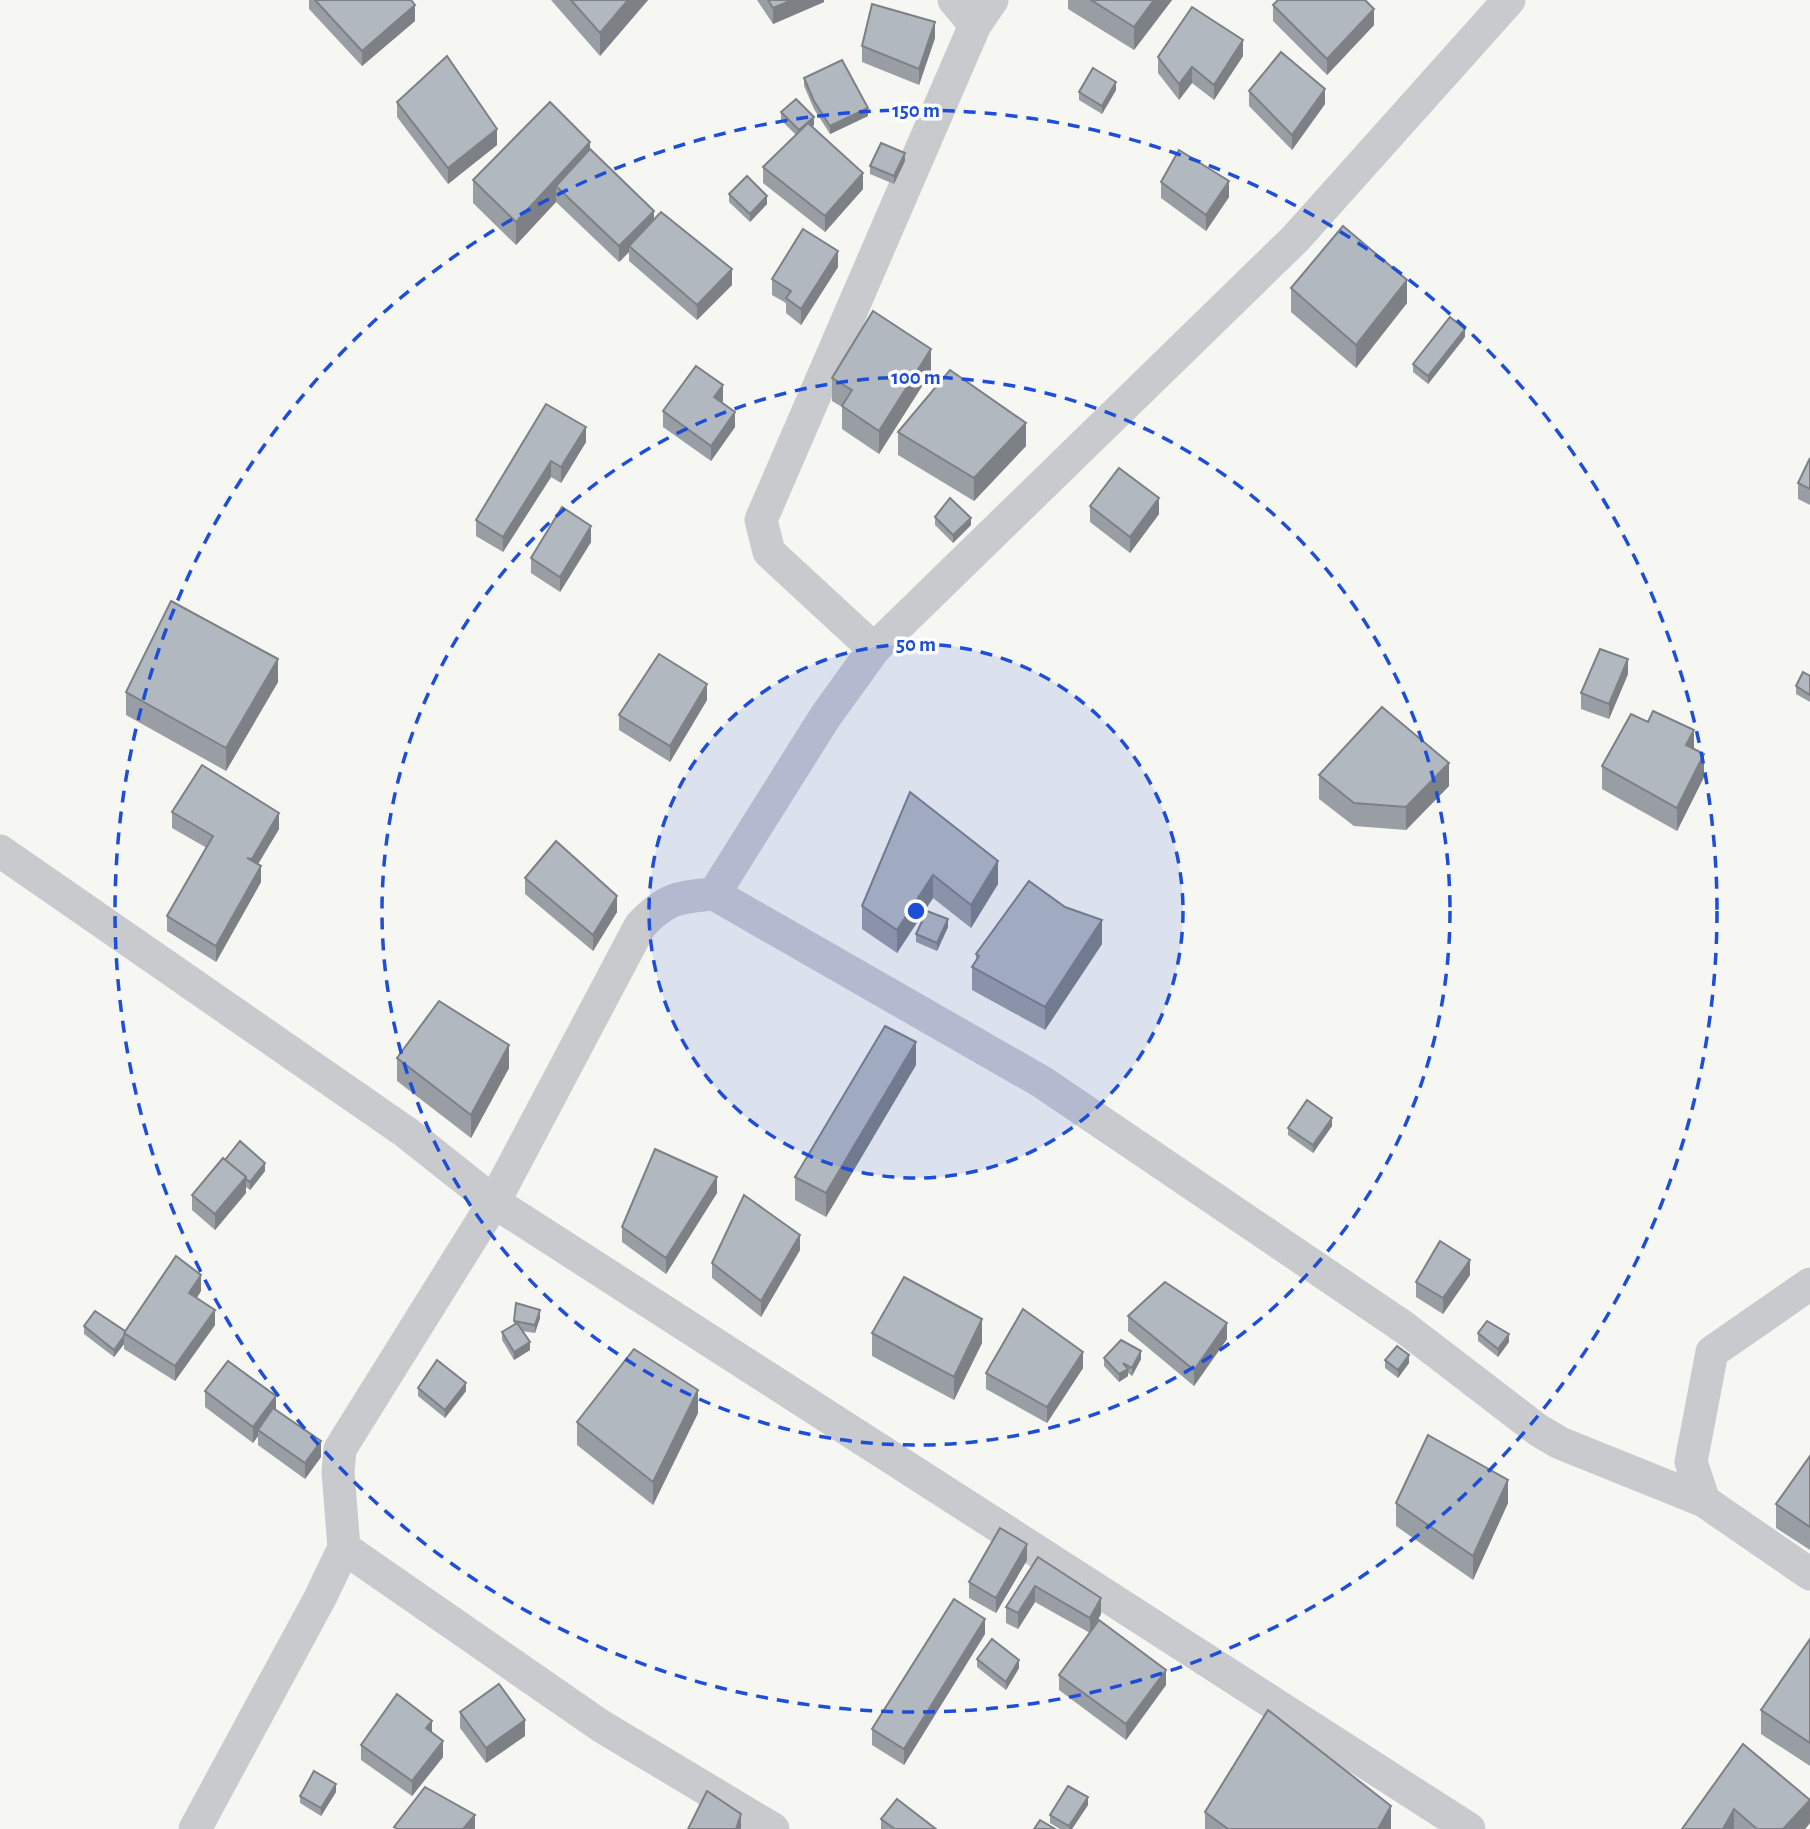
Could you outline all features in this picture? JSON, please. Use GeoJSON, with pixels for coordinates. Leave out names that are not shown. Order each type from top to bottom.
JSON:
{"type":"FeatureCollection","features":[{"type":"Feature","properties":{"kind":"street"},"geometry":{"type":"LineString","coordinates":[[874,649],[769,551],[761,520],[984,13],[954,0]]}},
{"type":"Feature","properties":{"kind":"street"},"geometry":{"type":"LineString","coordinates":[[714,894],[825,717],[874,649],[1296,238],[1509,0]]}},
{"type":"Feature","properties":{"kind":"street"},"geometry":{"type":"LineString","coordinates":[[0,851],[407,1133],[494,1202],[1469,1829]]}},
{"type":"Feature","properties":{"kind":"street"},"geometry":{"type":"LineString","coordinates":[[195,1829],[320,1598],[344,1548],[338,1472],[340,1449],[494,1202],[640,926],[658,908],[682,897],[714,894],[1042,1082],[1405,1328],[1538,1430],[1560,1443],[1704,1501],[1810,1574]]}},
{"type":"Feature","properties":{"kind":"street"},"geometry":{"type":"LineString","coordinates":[[1704,1501],[1691,1462],[1712,1352],[1810,1284]]}},
{"type":"Feature","properties":{"kind":"street"},"geometry":{"type":"LineString","coordinates":[[344,1548],[601,1726],[773,1829]]}},
{"type":"Feature","properties":{"kind":"building"},"geometry":{"type":"Polygon","coordinates":[[[315,0],[411,0],[415,5],[362,51],[315,0]]]}},
{"type":"Feature","properties":{"kind":"building"},"geometry":{"type":"Polygon","coordinates":[[[571,0],[628,0],[600,33],[571,0]]]}},
{"type":"Feature","properties":{"kind":"building"},"geometry":{"type":"Polygon","coordinates":[[[768,0],[792,0],[773,8],[768,0]]]}},
{"type":"Feature","properties":{"kind":"building"},"geometry":{"type":"Polygon","coordinates":[[[1091,0],[1154,0],[1134,27],[1091,0]]]}},
{"type":"Feature","properties":{"kind":"building"},"geometry":{"type":"Polygon","coordinates":[[[1278,0],[1365,0],[1374,9],[1327,59],[1273,5],[1278,0]]]}},
{"type":"Feature","properties":{"kind":"building"},"geometry":{"type":"Polygon","coordinates":[[[872,4],[935,22],[919,69],[862,46],[872,4]]]}},
{"type":"Feature","properties":{"kind":"building"},"geometry":{"type":"Polygon","coordinates":[[[1192,7],[1243,40],[1214,85],[1192,67],[1179,84],[1158,57],[1192,7]]]}},
{"type":"Feature","properties":{"kind":"building"},"geometry":{"type":"Polygon","coordinates":[[[1281,52],[1325,89],[1292,135],[1249,91],[1281,52]]]}},
{"type":"Feature","properties":{"kind":"building"},"geometry":{"type":"Polygon","coordinates":[[[447,56],[497,129],[448,168],[397,102],[447,56]]]}},
{"type":"Feature","properties":{"kind":"building"},"geometry":{"type":"Polygon","coordinates":[[[842,60],[868,108],[830,126],[814,101],[804,78],[842,60]]]}},
{"type":"Feature","properties":{"kind":"building"},"geometry":{"type":"Polygon","coordinates":[[[1093,68],[1116,82],[1102,106],[1079,92],[1093,68]]]}},
{"type":"Feature","properties":{"kind":"building"},"geometry":{"type":"Polygon","coordinates":[[[796,99],[814,117],[799,130],[781,112],[796,99]]]}},
{"type":"Feature","properties":{"kind":"building"},"geometry":{"type":"Polygon","coordinates":[[[550,102],[590,142],[516,222],[473,180],[550,102]]]}},
{"type":"Feature","properties":{"kind":"building"},"geometry":{"type":"Polygon","coordinates":[[[808,123],[863,173],[825,216],[763,167],[808,123]]]}},
{"type":"Feature","properties":{"kind":"building"},"geometry":{"type":"Polygon","coordinates":[[[881,143],[905,153],[894,176],[870,166],[881,143]]]}},
{"type":"Feature","properties":{"kind":"building"},"geometry":{"type":"Polygon","coordinates":[[[590,149],[654,211],[619,246],[556,186],[590,149]]]}},
{"type":"Feature","properties":{"kind":"building"},"geometry":{"type":"Polygon","coordinates":[[[1179,150],[1229,181],[1206,215],[1161,182],[1179,150]]]}},
{"type":"Feature","properties":{"kind":"building"},"geometry":{"type":"Polygon","coordinates":[[[747,176],[767,196],[750,214],[729,194],[747,176]]]}},
{"type":"Feature","properties":{"kind":"building"},"geometry":{"type":"Polygon","coordinates":[[[661,212],[732,269],[697,305],[629,246],[661,212]]]}},
{"type":"Feature","properties":{"kind":"building"},"geometry":{"type":"Polygon","coordinates":[[[1343,226],[1407,280],[1356,345],[1291,288],[1343,226]]]}},
{"type":"Feature","properties":{"kind":"building"},"geometry":{"type":"Polygon","coordinates":[[[803,229],[838,251],[801,309],[786,298],[791,291],[772,279],[803,229]]]}},
{"type":"Feature","properties":{"kind":"building"},"geometry":{"type":"Polygon","coordinates":[[[873,311],[931,349],[879,431],[842,406],[852,390],[832,378],[873,311]]]}},
{"type":"Feature","properties":{"kind":"building"},"geometry":{"type":"Polygon","coordinates":[[[1450,317],[1465,329],[1428,376],[1413,364],[1450,317]]]}},
{"type":"Feature","properties":{"kind":"building"},"geometry":{"type":"Polygon","coordinates":[[[696,366],[723,385],[714,397],[735,412],[711,446],[663,411],[696,366]]]}},
{"type":"Feature","properties":{"kind":"building"},"geometry":{"type":"Polygon","coordinates":[[[950,370],[1026,423],[974,478],[898,432],[950,370]]]}},
{"type":"Feature","properties":{"kind":"building"},"geometry":{"type":"Polygon","coordinates":[[[546,404],[586,427],[561,467],[551,461],[503,537],[476,520],[546,404]]]}},
{"type":"Feature","properties":{"kind":"building"},"geometry":{"type":"Polygon","coordinates":[[[1810,458],[1810,489],[1798,483],[1810,458]]]}},
{"type":"Feature","properties":{"kind":"building"},"geometry":{"type":"Polygon","coordinates":[[[1119,468],[1159,498],[1130,537],[1090,506],[1119,468]]]}},
{"type":"Feature","properties":{"kind":"building"},"geometry":{"type":"Polygon","coordinates":[[[950,498],[971,518],[953,535],[935,517],[950,498]]]}},
{"type":"Feature","properties":{"kind":"building"},"geometry":{"type":"Polygon","coordinates":[[[562,507],[591,526],[560,577],[531,558],[562,507]]]}},
{"type":"Feature","properties":{"kind":"building"},"geometry":{"type":"Polygon","coordinates":[[[171,601],[278,659],[226,748],[126,692],[171,601]]]}},
{"type":"Feature","properties":{"kind":"building"},"geometry":{"type":"Polygon","coordinates":[[[1600,649],[1628,659],[1609,704],[1581,693],[1600,649]]]}},
{"type":"Feature","properties":{"kind":"building"},"geometry":{"type":"Polygon","coordinates":[[[659,654],[707,684],[670,746],[619,715],[659,654]]]}},
{"type":"Feature","properties":{"kind":"building"},"geometry":{"type":"Polygon","coordinates":[[[1803,672],[1810,676],[1810,695],[1796,686],[1803,672]]]}},
{"type":"Feature","properties":{"kind":"building"},"geometry":{"type":"Polygon","coordinates":[[[1382,707],[1449,763],[1406,807],[1354,803],[1319,775],[1382,707]]]}},
{"type":"Feature","properties":{"kind":"building"},"geometry":{"type":"Polygon","coordinates":[[[1653,711],[1694,730],[1686,745],[1704,754],[1677,808],[1602,766],[1631,714],[1648,722],[1653,711]]]}},
{"type":"Feature","properties":{"kind":"building"},"geometry":{"type":"Polygon","coordinates":[[[202,765],[279,813],[252,859],[247,858],[261,866],[216,946],[167,916],[213,836],[172,812],[202,765]]]}},
{"type":"Feature","properties":{"kind":"building"},"geometry":{"type":"Polygon","coordinates":[[[910,792],[998,861],[971,905],[933,875],[897,930],[862,906],[910,792]]]}},
{"type":"Feature","properties":{"kind":"building"},"geometry":{"type":"Polygon","coordinates":[[[556,841],[617,896],[593,935],[525,878],[556,841]]]}},
{"type":"Feature","properties":{"kind":"building"},"geometry":{"type":"Polygon","coordinates":[[[1029,881],[1065,907],[1102,920],[1045,1007],[972,967],[979,956],[976,954],[1029,881]]]}},
{"type":"Feature","properties":{"kind":"building"},"geometry":{"type":"Polygon","coordinates":[[[927,911],[948,919],[937,943],[916,934],[927,911]]]}},
{"type":"Feature","properties":{"kind":"building"},"geometry":{"type":"Polygon","coordinates":[[[439,1001],[509,1045],[471,1115],[397,1058],[439,1001]]]}},
{"type":"Feature","properties":{"kind":"building"},"geometry":{"type":"Polygon","coordinates":[[[885,1026],[916,1042],[826,1193],[795,1177],[885,1026]]]}},
{"type":"Feature","properties":{"kind":"building"},"geometry":{"type":"Polygon","coordinates":[[[1307,1100],[1332,1118],[1313,1145],[1288,1128],[1307,1100]]]}},
{"type":"Feature","properties":{"kind":"building"},"geometry":{"type":"Polygon","coordinates":[[[240,1141],[265,1163],[250,1182],[225,1160],[240,1141]]]}},
{"type":"Feature","properties":{"kind":"building"},"geometry":{"type":"Polygon","coordinates":[[[655,1149],[717,1177],[666,1258],[622,1227],[655,1149]]]}},
{"type":"Feature","properties":{"kind":"building"},"geometry":{"type":"Polygon","coordinates":[[[223,1158],[246,1177],[215,1214],[192,1195],[223,1158]]]}},
{"type":"Feature","properties":{"kind":"building"},"geometry":{"type":"Polygon","coordinates":[[[744,1195],[800,1235],[761,1301],[712,1263],[744,1195]]]}},
{"type":"Feature","properties":{"kind":"building"},"geometry":{"type":"Polygon","coordinates":[[[1440,1241],[1470,1260],[1443,1298],[1416,1282],[1440,1241]]]}},
{"type":"Feature","properties":{"kind":"building"},"geometry":{"type":"Polygon","coordinates":[[[176,1256],[201,1275],[189,1293],[215,1310],[175,1366],[124,1333],[176,1256]]]}},
{"type":"Feature","properties":{"kind":"building"},"geometry":{"type":"Polygon","coordinates":[[[904,1277],[982,1319],[954,1377],[872,1333],[904,1277]]]}},
{"type":"Feature","properties":{"kind":"building"},"geometry":{"type":"Polygon","coordinates":[[[1165,1282],[1227,1323],[1194,1370],[1128,1316],[1165,1282]]]}},
{"type":"Feature","properties":{"kind":"building"},"geometry":{"type":"Polygon","coordinates":[[[516,1303],[540,1310],[535,1325],[514,1321],[516,1303]]]}},
{"type":"Feature","properties":{"kind":"building"},"geometry":{"type":"Polygon","coordinates":[[[1023,1309],[1083,1352],[1047,1407],[986,1373],[1023,1309]]]}},
{"type":"Feature","properties":{"kind":"building"},"geometry":{"type":"Polygon","coordinates":[[[95,1311],[125,1331],[114,1350],[84,1326],[95,1311]]]}},
{"type":"Feature","properties":{"kind":"building"},"geometry":{"type":"Polygon","coordinates":[[[1487,1321],[1509,1334],[1498,1349],[1478,1333],[1487,1321]]]}},
{"type":"Feature","properties":{"kind":"building"},"geometry":{"type":"Polygon","coordinates":[[[517,1323],[530,1342],[514,1352],[502,1332],[517,1323]]]}},
{"type":"Feature","properties":{"kind":"building"},"geometry":{"type":"Polygon","coordinates":[[[1121,1340],[1141,1351],[1132,1368],[1123,1363],[1128,1369],[1119,1374],[1104,1358],[1121,1340]]]}},
{"type":"Feature","properties":{"kind":"building"},"geometry":{"type":"Polygon","coordinates":[[[1397,1346],[1409,1355],[1398,1370],[1385,1360],[1397,1346]]]}},
{"type":"Feature","properties":{"kind":"building"},"geometry":{"type":"Polygon","coordinates":[[[634,1349],[698,1390],[653,1482],[577,1422],[634,1349]]]}},
{"type":"Feature","properties":{"kind":"building"},"geometry":{"type":"Polygon","coordinates":[[[437,1360],[466,1383],[445,1410],[418,1388],[437,1360]]]}},
{"type":"Feature","properties":{"kind":"building"},"geometry":{"type":"Polygon","coordinates":[[[228,1361],[276,1396],[253,1427],[205,1391],[228,1361]]]}},
{"type":"Feature","properties":{"kind":"building"},"geometry":{"type":"Polygon","coordinates":[[[273,1408],[321,1441],[305,1463],[258,1430],[273,1408]]]}},
{"type":"Feature","properties":{"kind":"building"},"geometry":{"type":"Polygon","coordinates":[[[1428,1435],[1508,1480],[1473,1556],[1396,1503],[1428,1435]]]}},
{"type":"Feature","properties":{"kind":"building"},"geometry":{"type":"Polygon","coordinates":[[[1810,1456],[1810,1527],[1776,1504],[1810,1456]]]}},
{"type":"Feature","properties":{"kind":"building"},"geometry":{"type":"Polygon","coordinates":[[[1000,1528],[1027,1544],[996,1598],[969,1582],[1000,1528]]]}},
{"type":"Feature","properties":{"kind":"building"},"geometry":{"type":"Polygon","coordinates":[[[1038,1557],[1101,1598],[1090,1618],[1035,1586],[1018,1613],[1006,1607],[1038,1557]]]}},
{"type":"Feature","properties":{"kind":"building"},"geometry":{"type":"Polygon","coordinates":[[[954,1599],[985,1619],[904,1749],[872,1729],[954,1599]]]}},
{"type":"Feature","properties":{"kind":"building"},"geometry":{"type":"Polygon","coordinates":[[[1099,1620],[1166,1670],[1126,1724],[1059,1675],[1099,1620]]]}},
{"type":"Feature","properties":{"kind":"building"},"geometry":{"type":"Polygon","coordinates":[[[992,1639],[1019,1660],[1006,1682],[977,1659],[992,1639]]]}},
{"type":"Feature","properties":{"kind":"building"},"geometry":{"type":"Polygon","coordinates":[[[1810,1639],[1810,1743],[1761,1710],[1810,1639]]]}},
{"type":"Feature","properties":{"kind":"building"},"geometry":{"type":"Polygon","coordinates":[[[499,1684],[525,1720],[486,1748],[460,1712],[499,1684]]]}},
{"type":"Feature","properties":{"kind":"building"},"geometry":{"type":"Polygon","coordinates":[[[397,1694],[432,1721],[426,1728],[443,1741],[412,1781],[361,1745],[397,1694]]]}},
{"type":"Feature","properties":{"kind":"building"},"geometry":{"type":"Polygon","coordinates":[[[1268,1710],[1391,1806],[1378,1829],[1228,1829],[1205,1812],[1268,1710]]]}},
{"type":"Feature","properties":{"kind":"building"},"geometry":{"type":"Polygon","coordinates":[[[1743,1744],[1810,1800],[1783,1829],[1757,1829],[1734,1809],[1723,1829],[1682,1829],[1743,1744]]]}},
{"type":"Feature","properties":{"kind":"building"},"geometry":{"type":"Polygon","coordinates":[[[314,1771],[336,1784],[321,1808],[300,1796],[314,1771]]]}},
{"type":"Feature","properties":{"kind":"building"},"geometry":{"type":"Polygon","coordinates":[[[1068,1786],[1088,1797],[1069,1826],[1050,1815],[1068,1786]]]}},
{"type":"Feature","properties":{"kind":"building"},"geometry":{"type":"Polygon","coordinates":[[[425,1787],[475,1815],[463,1829],[394,1827],[425,1787]]]}},
{"type":"Feature","properties":{"kind":"building"},"geometry":{"type":"Polygon","coordinates":[[[707,1791],[741,1814],[736,1829],[688,1829],[707,1791]]]}},
{"type":"Feature","properties":{"kind":"building"},"geometry":{"type":"Polygon","coordinates":[[[897,1799],[936,1829],[895,1829],[881,1819],[897,1799]]]}},
{"type":"Feature","properties":{"kind":"building"},"geometry":{"type":"Polygon","coordinates":[[[1040,1820],[1055,1829],[1034,1829],[1040,1820]]]}}]}
